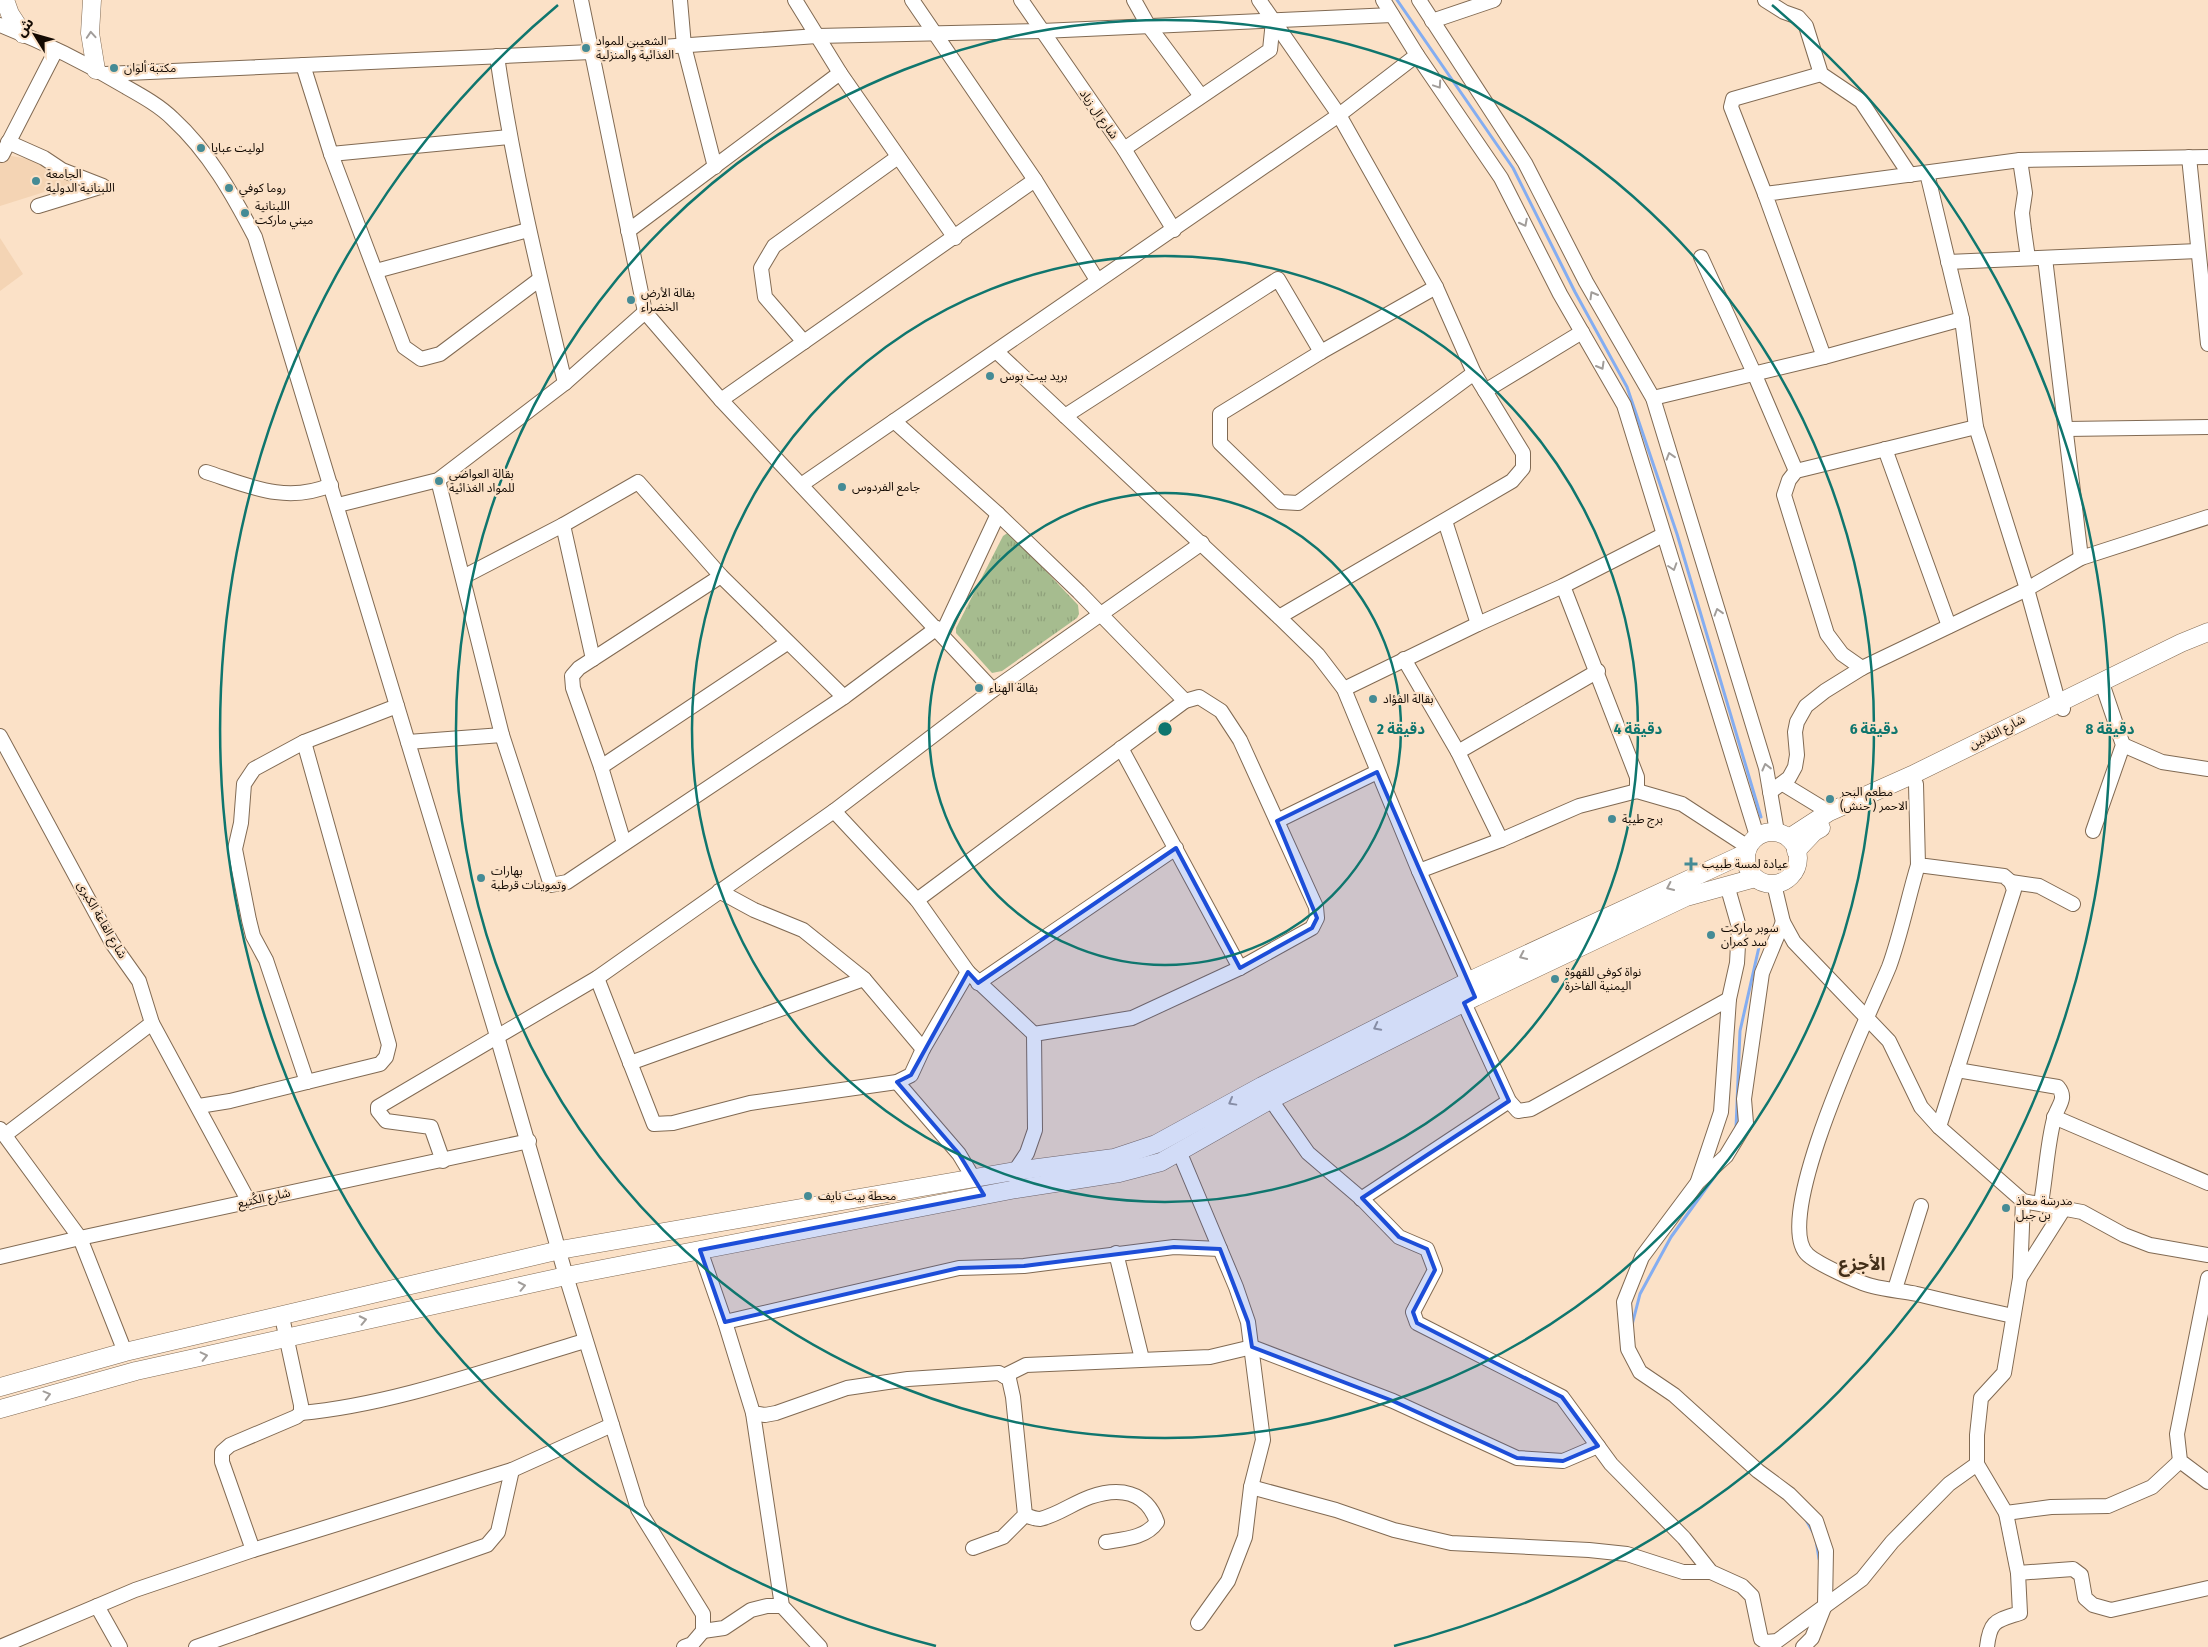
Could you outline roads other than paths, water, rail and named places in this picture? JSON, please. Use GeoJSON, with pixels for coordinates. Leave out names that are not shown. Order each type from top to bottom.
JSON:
{"type":"FeatureCollection","features":[{"type":"Feature","properties":{"kind":"main road"},"geometry":{"type":"LineString","coordinates":[[5,0],[10,14],[23,34]]}},
{"type":"Feature","properties":{"kind":"main road"},"geometry":{"type":"LineString","coordinates":[[92,0],[90,33],[101,72]]}},
{"type":"Feature","properties":{"kind":"main road","name":"شارع الثلاثين"},"geometry":{"type":"LineString","coordinates":[[1787,841],[1814,832],[1916,784],[2060,705],[2181,643],[2208,632]]}},
{"type":"Feature","properties":{"kind":"main road","name":"شارع الثلاثين"},"geometry":{"type":"LineString","coordinates":[[1787,841],[1829,812],[2060,705],[2104,689],[2208,641]]}},
{"type":"Feature","properties":{"kind":"main road"},"geometry":{"type":"LineString","coordinates":[[0,1408],[136,1371],[566,1276],[1016,1189],[1119,1173],[1161,1162],[1266,1093],[1469,981],[1751,845],[1770,832],[1787,841],[1797,863],[1791,875],[1774,884],[1755,878],[1747,866],[1751,845]]}},
{"type":"Feature","properties":{"kind":"main road"},"geometry":{"type":"LineString","coordinates":[[0,1387],[124,1352],[282,1317],[560,1250],[1015,1171],[1114,1158],[1156,1144],[1470,1000],[1686,896],[1755,878]]}},
{"type":"Feature","properties":{"kind":"street"},"geometry":{"type":"LineString","coordinates":[[581,0],[645,312],[721,400],[993,690]]}},
{"type":"Feature","properties":{"kind":"street"},"geometry":{"type":"LineString","coordinates":[[680,0],[684,46],[715,167]]}},
{"type":"Feature","properties":{"kind":"street"},"geometry":{"type":"LineString","coordinates":[[795,0],[840,73],[955,238]]}},
{"type":"Feature","properties":{"kind":"street"},"geometry":{"type":"LineString","coordinates":[[912,0],[932,32],[1035,180],[1097,280]]}},
{"type":"Feature","properties":{"kind":"street","name":"شارع ال زياد"},"geometry":{"type":"LineString","coordinates":[[1020,0],[1124,149],[1174,230]]}},
{"type":"Feature","properties":{"kind":"street"},"geometry":{"type":"LineString","coordinates":[[1134,0],[1148,25],[1201,96]]}},
{"type":"Feature","properties":{"kind":"street"},"geometry":{"type":"LineString","coordinates":[[1259,0],[1339,115],[1436,287],[1474,373],[1523,453],[1522,468],[1512,481],[1279,617]]}},
{"type":"Feature","properties":{"kind":"street"},"geometry":{"type":"LineString","coordinates":[[1383,0],[1417,55],[1501,178],[1582,332],[1624,405],[1751,845]]}},
{"type":"Feature","properties":{"kind":"street"},"geometry":{"type":"LineString","coordinates":[[1419,0],[1525,163],[1586,282],[1652,398],[1766,768],[1770,792],[1787,841]]}},
{"type":"Feature","properties":{"kind":"street"},"geometry":{"type":"LineString","coordinates":[[1432,21],[1494,0]]}},
{"type":"Feature","properties":{"kind":"street"},"geometry":{"type":"LineString","coordinates":[[1765,0],[1784,12],[1798,17],[1806,26],[1821,74],[1861,101],[1910,175]]}},
{"type":"Feature","properties":{"kind":"street"},"geometry":{"type":"LineString","coordinates":[[101,72],[591,52],[817,36],[1042,31],[1392,15]]}},
{"type":"Feature","properties":{"kind":"street"},"geometry":{"type":"LineString","coordinates":[[1124,149],[1270,50],[1273,21]]}},
{"type":"Feature","properties":{"kind":"street"},"geometry":{"type":"LineString","coordinates":[[0,25],[23,34],[101,72],[148,100],[173,118],[200,149],[232,192],[255,237],[338,505],[529,1141],[585,1341],[638,1508],[703,1614],[703,1631],[692,1644],[684,1647]]}},
{"type":"Feature","properties":{"kind":"street"},"geometry":{"type":"LineString","coordinates":[[38,206],[103,186],[62,170],[44,158],[5,148],[56,50]]}},
{"type":"Feature","properties":{"kind":"street"},"geometry":{"type":"LineString","coordinates":[[801,485],[1339,115],[1417,55]]}},
{"type":"Feature","properties":{"kind":"street"},"geometry":{"type":"LineString","coordinates":[[497,56],[509,137],[528,230],[565,383]]}},
{"type":"Feature","properties":{"kind":"street"},"geometry":{"type":"LineString","coordinates":[[303,65],[331,154],[404,346],[421,359],[440,354],[540,279]]}},
{"type":"Feature","properties":{"kind":"street"},"geometry":{"type":"LineString","coordinates":[[628,231],[840,73]]}},
{"type":"Feature","properties":{"kind":"street"},"geometry":{"type":"LineString","coordinates":[[1821,74],[1733,99],[1732,107],[1824,356]]}},
{"type":"Feature","properties":{"kind":"street"},"geometry":{"type":"LineString","coordinates":[[331,154],[509,137]]}},
{"type":"Feature","properties":{"kind":"street"},"geometry":{"type":"LineString","coordinates":[[804,342],[765,297],[761,268],[774,246],[898,157]]}},
{"type":"Feature","properties":{"kind":"street"},"geometry":{"type":"LineString","coordinates":[[2189,157],[2208,344]]}},
{"type":"Feature","properties":{"kind":"street"},"geometry":{"type":"LineString","coordinates":[[1765,194],[2020,160],[2208,157]]}},
{"type":"Feature","properties":{"kind":"street"},"geometry":{"type":"LineString","coordinates":[[2020,160],[2025,193],[2022,213],[2028,258]]}},
{"type":"Feature","properties":{"kind":"street"},"geometry":{"type":"LineString","coordinates":[[1926,173],[1962,320],[1976,427],[2027,589],[2060,705]]}},
{"type":"Feature","properties":{"kind":"street"},"geometry":{"type":"LineString","coordinates":[[721,400],[955,238],[1035,180]]}},
{"type":"Feature","properties":{"kind":"street"},"geometry":{"type":"LineString","coordinates":[[376,271],[528,230]]}},
{"type":"Feature","properties":{"kind":"street"},"geometry":{"type":"LineString","coordinates":[[1948,262],[2198,251]]}},
{"type":"Feature","properties":{"kind":"street"},"geometry":{"type":"LineString","coordinates":[[1701,257],[1796,471]]}},
{"type":"Feature","properties":{"kind":"street"},"geometry":{"type":"LineString","coordinates":[[2045,258],[2081,558]]}},
{"type":"Feature","properties":{"kind":"street"},"geometry":{"type":"LineString","coordinates":[[1065,416],[1278,279],[1321,352]]}},
{"type":"Feature","properties":{"kind":"street"},"geometry":{"type":"LineString","coordinates":[[1436,287],[1321,352],[1220,414],[1220,443],[1281,502],[1298,503],[1474,373]]}},
{"type":"Feature","properties":{"kind":"street"},"geometry":{"type":"LineString","coordinates":[[338,505],[438,480],[565,383],[645,312]]}},
{"type":"Feature","properties":{"kind":"street"},"geometry":{"type":"LineString","coordinates":[[1652,398],[1962,320]]}},
{"type":"Feature","properties":{"kind":"street"},"geometry":{"type":"LineString","coordinates":[[1485,391],[1582,332]]}},
{"type":"Feature","properties":{"kind":"street"},"geometry":{"type":"LineString","coordinates":[[997,352],[1279,617],[1318,656],[1344,689],[1419,871],[1469,981],[1470,1000],[1509,1101],[1518,1111],[1531,1109],[1729,999]]}},
{"type":"Feature","properties":{"kind":"street"},"geometry":{"type":"LineString","coordinates":[[894,422],[998,514],[1185,701]]}},
{"type":"Feature","properties":{"kind":"street"},"geometry":{"type":"LineString","coordinates":[[1862,668],[1842,654],[1827,634],[1784,495],[1789,480],[1796,471],[1976,427]]}},
{"type":"Feature","properties":{"kind":"street"},"geometry":{"type":"LineString","coordinates":[[2066,429],[2208,427]]}},
{"type":"Feature","properties":{"kind":"street"},"geometry":{"type":"LineString","coordinates":[[1885,449],[1949,626]]}},
{"type":"Feature","properties":{"kind":"street"},"geometry":{"type":"LineString","coordinates":[[206,472],[265,491],[289,494],[314,492],[331,485]]}},
{"type":"Feature","properties":{"kind":"street"},"geometry":{"type":"LineString","coordinates":[[438,480],[502,735],[552,885],[567,882],[844,697],[939,631],[998,514]]}},
{"type":"Feature","properties":{"kind":"street"},"geometry":{"type":"LineString","coordinates":[[462,578],[564,525],[638,482],[721,576],[844,697]]}},
{"type":"Feature","properties":{"kind":"street"},"geometry":{"type":"LineString","coordinates":[[1770,792],[1789,778],[1797,762],[1795,732],[1802,713],[1811,701],[1862,668],[2027,589],[2081,558],[2208,517]]}},
{"type":"Feature","properties":{"kind":"street"},"geometry":{"type":"LineString","coordinates":[[1445,521],[1478,624]]}},
{"type":"Feature","properties":{"kind":"street"},"geometry":{"type":"LineString","coordinates":[[564,525],[593,659]]}},
{"type":"Feature","properties":{"kind":"street"},"geometry":{"type":"LineString","coordinates":[[1344,689],[1478,624],[1563,586],[1663,535]]}},
{"type":"Feature","properties":{"kind":"street"},"geometry":{"type":"LineString","coordinates":[[443,1161],[431,1127],[386,1121],[378,1111],[378,1107],[597,978],[718,890],[834,811],[993,690],[1202,544]]}},
{"type":"Feature","properties":{"kind":"street"},"geometry":{"type":"LineString","coordinates":[[624,843],[601,767],[573,688],[572,676],[593,659],[721,576]]}},
{"type":"Feature","properties":{"kind":"street"},"geometry":{"type":"LineString","coordinates":[[1563,586],[1598,671],[1637,777],[1637,791]]}},
{"type":"Feature","properties":{"kind":"street"},"geometry":{"type":"LineString","coordinates":[[601,767],[787,643]]}},
{"type":"Feature","properties":{"kind":"street"},"geometry":{"type":"LineString","coordinates":[[1404,659],[1458,752],[1501,840]]}},
{"type":"Feature","properties":{"kind":"street"},"geometry":{"type":"LineString","coordinates":[[1458,752],[1598,671]]}},
{"type":"Feature","properties":{"kind":"street"},"geometry":{"type":"LineString","coordinates":[[2093,832],[2123,746],[2104,689]]}},
{"type":"Feature","properties":{"kind":"street"},"geometry":{"type":"LineString","coordinates":[[917,900],[1185,701],[1199,697],[1221,711],[1240,740],[1316,907],[1318,918],[1312,928],[1240,968],[1132,1018],[1034,1034]]}},
{"type":"Feature","properties":{"kind":"street"},"geometry":{"type":"LineString","coordinates":[[307,1082],[266,960],[253,936],[235,848],[241,823],[241,796],[247,776],[259,766],[304,742],[397,706]]}},
{"type":"Feature","properties":{"kind":"street"},"geometry":{"type":"LineString","coordinates":[[408,742],[502,735]]}},
{"type":"Feature","properties":{"kind":"street","name":"شارع القاعة الكبرى"},"geometry":{"type":"LineString","coordinates":[[0,736],[112,942],[140,981],[152,1023],[199,1106],[248,1202]]}},
{"type":"Feature","properties":{"kind":"street"},"geometry":{"type":"LineString","coordinates":[[199,1106],[380,1064],[386,1057],[389,1045],[304,742]]}},
{"type":"Feature","properties":{"kind":"street"},"geometry":{"type":"LineString","coordinates":[[2123,746],[2162,762],[2208,769]]}},
{"type":"Feature","properties":{"kind":"street"},"geometry":{"type":"LineString","coordinates":[[1121,748],[1240,968]]}},
{"type":"Feature","properties":{"kind":"street"},"geometry":{"type":"LineString","coordinates":[[1276,821],[1377,772]]}},
{"type":"Feature","properties":{"kind":"street"},"geometry":{"type":"LineString","coordinates":[[1783,784],[1829,812]]}},
{"type":"Feature","properties":{"kind":"street"},"geometry":{"type":"LineString","coordinates":[[1916,784],[1918,865],[1890,964],[1851,1054],[1814,1150],[1800,1211],[1799,1236],[1806,1254],[1820,1263],[1871,1286],[1895,1289],[2013,1316]]}},
{"type":"Feature","properties":{"kind":"street"},"geometry":{"type":"LineString","coordinates":[[1419,871],[1501,840],[1579,806],[1637,791],[1682,804],[1751,845]]}},
{"type":"Feature","properties":{"kind":"street"},"geometry":{"type":"LineString","coordinates":[[834,811],[917,900],[968,972],[1034,1034],[1035,1130],[1027,1153],[1015,1171],[1016,1189]]}},
{"type":"Feature","properties":{"kind":"street"},"geometry":{"type":"LineString","coordinates":[[978,982],[1176,848]]}},
{"type":"Feature","properties":{"kind":"street"},"geometry":{"type":"LineString","coordinates":[[1918,865],[2004,876],[2011,882],[2014,890],[1939,1127]]}},
{"type":"Feature","properties":{"kind":"street"},"geometry":{"type":"LineString","coordinates":[[2011,882],[2039,886],[2073,904]]}},
{"type":"Feature","properties":{"kind":"street"},"geometry":{"type":"LineString","coordinates":[[1774,884],[1783,922],[1794,942],[1889,1041],[1921,1107],[1939,1127],[2023,1201],[2065,1207],[2082,1212],[2124,1235],[2150,1245],[2208,1255]]}},
{"type":"Feature","properties":{"kind":"street"},"geometry":{"type":"LineString","coordinates":[[1698,1182],[1721,1112],[1729,999],[1738,963],[1739,927],[1726,885]]}},
{"type":"Feature","properties":{"kind":"street"},"geometry":{"type":"LineString","coordinates":[[718,890],[754,910],[803,930],[864,979],[922,1049]]}},
{"type":"Feature","properties":{"kind":"street"},"geometry":{"type":"LineString","coordinates":[[1783,922],[1762,973],[1744,1099],[1746,1123],[1726,1156],[1698,1182],[1642,1257],[1624,1302],[1628,1349],[1640,1372],[1674,1395],[1758,1471],[1789,1494],[1816,1521],[1826,1550],[1825,1605],[1812,1638],[1803,1647]]}},
{"type":"Feature","properties":{"kind":"street"},"geometry":{"type":"LineString","coordinates":[[597,978],[654,1124],[674,1123],[750,1103],[897,1082],[911,1075],[922,1049],[968,972]]}},
{"type":"Feature","properties":{"kind":"street"},"geometry":{"type":"LineString","coordinates":[[630,1063],[864,979]]}},
{"type":"Feature","properties":{"kind":"street"},"geometry":{"type":"LineString","coordinates":[[124,1352],[80,1238],[2,1132],[152,1023]]}},
{"type":"Feature","properties":{"kind":"street"},"geometry":{"type":"LineString","coordinates":[[1957,1070],[2058,1087],[2063,1093],[2063,1101],[2054,1117],[2041,1203]]}},
{"type":"Feature","properties":{"kind":"street"},"geometry":{"type":"LineString","coordinates":[[897,1082],[959,1154],[974,1179]]}},
{"type":"Feature","properties":{"kind":"street"},"geometry":{"type":"LineString","coordinates":[[1266,1093],[1308,1153],[1361,1199],[1399,1237],[1427,1249],[1435,1270],[1413,1312],[1417,1323],[1562,1396],[1611,1464],[1684,1538],[1710,1572]]}},
{"type":"Feature","properties":{"kind":"street"},"geometry":{"type":"LineString","coordinates":[[1361,1199],[1509,1101]]}},
{"type":"Feature","properties":{"kind":"street"},"geometry":{"type":"LineString","coordinates":[[2054,1117],[2208,1183]]}},
{"type":"Feature","properties":{"kind":"street","name":"شارع الكُتيع"},"geometry":{"type":"LineString","coordinates":[[0,1258],[80,1238],[529,1141]]}},
{"type":"Feature","properties":{"kind":"street"},"geometry":{"type":"LineString","coordinates":[[1179,1151],[1248,1322],[1263,1440],[1251,1487],[1245,1537],[1228,1581],[1198,1623]]}},
{"type":"Feature","properties":{"kind":"street"},"geometry":{"type":"LineString","coordinates":[[1987,1647],[1989,1630],[1997,1621],[2020,1613],[2018,1573],[2006,1513],[1977,1464],[1976,1435],[1981,1398],[2004,1373],[2020,1278],[2023,1201]]}},
{"type":"Feature","properties":{"kind":"street"},"geometry":{"type":"LineString","coordinates":[[1895,1289],[1921,1206]]}},
{"type":"Feature","properties":{"kind":"street"},"geometry":{"type":"LineString","coordinates":[[2020,1278],[2065,1207]]}},
{"type":"Feature","properties":{"kind":"street"},"geometry":{"type":"LineString","coordinates":[[725,1322],[959,1268],[1024,1266],[1174,1247],[1220,1249]]}},
{"type":"Feature","properties":{"kind":"street"},"geometry":{"type":"LineString","coordinates":[[700,1250],[725,1322],[753,1413],[782,1606],[820,1647]]}},
{"type":"Feature","properties":{"kind":"street"},"geometry":{"type":"LineString","coordinates":[[1116,1253],[1142,1359]]}},
{"type":"Feature","properties":{"kind":"street"},"geometry":{"type":"LineString","coordinates":[[2208,1278],[2177,1434],[2180,1461],[2208,1482]]}},
{"type":"Feature","properties":{"kind":"street"},"geometry":{"type":"LineString","coordinates":[[253,1550],[222,1462],[222,1452],[230,1445],[296,1417],[300,1413],[301,1406],[282,1317]]}},
{"type":"Feature","properties":{"kind":"street"},"geometry":{"type":"LineString","coordinates":[[300,1413],[334,1410],[430,1386],[585,1341]]}},
{"type":"Feature","properties":{"kind":"street"},"geometry":{"type":"LineString","coordinates":[[1004,1376],[1026,1365],[1210,1357],[1252,1347],[1392,1401],[1517,1458],[1563,1461],[1598,1446]]}},
{"type":"Feature","properties":{"kind":"street"},"geometry":{"type":"LineString","coordinates":[[753,1413],[765,1415],[776,1413],[847,1388],[908,1379],[999,1373],[1009,1379],[1013,1397],[1026,1515]]}},
{"type":"Feature","properties":{"kind":"street"},"geometry":{"type":"LineString","coordinates":[[0,1647],[27,1642],[97,1606],[135,1590],[253,1550],[512,1470],[612,1425]]}},
{"type":"Feature","properties":{"kind":"street"},"geometry":{"type":"LineString","coordinates":[[2006,1513],[2050,1507],[2108,1506],[2152,1487],[2180,1461]]}},
{"type":"Feature","properties":{"kind":"street"},"geometry":{"type":"LineString","coordinates":[[1251,1487],[1336,1510],[1394,1530],[1451,1543],[1617,1553],[1683,1572],[1710,1572],[1742,1586],[1752,1596],[1759,1620],[1761,1640],[1766,1642],[1777,1641],[1862,1580],[1892,1542],[1943,1490],[1977,1464]]}},
{"type":"Feature","properties":{"kind":"street"},"geometry":{"type":"LineString","coordinates":[[196,1647],[487,1545],[498,1532],[512,1470]]}},
{"type":"Feature","properties":{"kind":"street"},"geometry":{"type":"LineString","coordinates":[[1026,1515],[1039,1519],[1091,1497],[1114,1492],[1132,1494],[1146,1501],[1157,1522],[1151,1529],[1132,1538],[1106,1542]]}},
{"type":"Feature","properties":{"kind":"street"},"geometry":{"type":"LineString","coordinates":[[973,1548],[1003,1537],[1026,1515]]}},
{"type":"Feature","properties":{"kind":"street"},"geometry":{"type":"LineString","coordinates":[[2018,1573],[2073,1569],[2081,1575],[2085,1598],[2093,1605],[2111,1610],[2208,1588]]}},
{"type":"Feature","properties":{"kind":"street"},"geometry":{"type":"LineString","coordinates":[[97,1606],[120,1647]]}},
{"type":"Feature","properties":{"kind":"street"},"geometry":{"type":"LineString","coordinates":[[703,1631],[724,1628],[751,1610],[767,1606],[782,1606]]}},
{"type":"Feature","properties":{"kind":"waterway"},"geometry":{"type":"LineString","coordinates":[[1397,0],[1513,168],[1575,292],[1627,387],[1677,534],[1761,817]]}},
{"type":"Feature","properties":{"kind":"waterway"},"geometry":{"type":"LineString","coordinates":[[1736,1128],[1740,1031],[1759,947]]}},
{"type":"Feature","properties":{"kind":"waterway"},"geometry":{"type":"LineString","coordinates":[[1632,1325],[1640,1294],[1671,1237],[1720,1169]]}},
{"type":"Feature","properties":{"kind":"waterway"},"geometry":{"type":"LineString","coordinates":[[1806,1520],[1814,1534]]}},
{"type":"Feature","properties":{"kind":"waterway"},"geometry":{"type":"LineString","coordinates":[[1816,1540],[1819,1559]]}},
{"type":"Feature","properties":{"kind":"place","name":"الشعيبي للمواد الغذائية والمنزلية"},"geometry":{"type":"Point","coordinates":[586,48]}},
{"type":"Feature","properties":{"kind":"place","name":"مكتبة ألوان"},"geometry":{"type":"Point","coordinates":[114,68]}},
{"type":"Feature","properties":{"kind":"place","name":"لوليت عبايا"},"geometry":{"type":"Point","coordinates":[201,148]}},
{"type":"Feature","properties":{"kind":"place","name":"الجامعة اللبنانية الدولية"},"geometry":{"type":"Point","coordinates":[36,181]}},
{"type":"Feature","properties":{"kind":"place","name":"روما كوفي"},"geometry":{"type":"Point","coordinates":[229,188]}},
{"type":"Feature","properties":{"kind":"place","name":"اللبنانية ميني ماركت"},"geometry":{"type":"Point","coordinates":[245,213]}},
{"type":"Feature","properties":{"kind":"place","name":"بقالة الأرض الخضراء"},"geometry":{"type":"Point","coordinates":[631,300]}},
{"type":"Feature","properties":{"kind":"place","name":"بريد بيت بوس"},"geometry":{"type":"Point","coordinates":[990,376]}},
{"type":"Feature","properties":{"kind":"place","name":"بقالة العواضي للمواد الغذائية"},"geometry":{"type":"Point","coordinates":[439,481]}},
{"type":"Feature","properties":{"kind":"place","name":"جامع الفردوس"},"geometry":{"type":"Point","coordinates":[842,487]}},
{"type":"Feature","properties":{"kind":"place","name":"بقالة الهناء"},"geometry":{"type":"Point","coordinates":[979,688]}},
{"type":"Feature","properties":{"kind":"place","name":"بقالة الفؤاد"},"geometry":{"type":"Point","coordinates":[1373,699]}},
{"type":"Feature","properties":{"kind":"place","name":"مطعم البحر الاحمر ( حنش)"},"geometry":{"type":"Point","coordinates":[1830,799]}},
{"type":"Feature","properties":{"kind":"place","name":"برج طيبة"},"geometry":{"type":"Point","coordinates":[1612,819]}},
{"type":"Feature","properties":{"kind":"place","name":"عيادة لمسة طبيب"},"geometry":{"type":"Point","coordinates":[1691,864]}},
{"type":"Feature","properties":{"kind":"place","name":"بهارات وتموينات قرطبة"},"geometry":{"type":"Point","coordinates":[481,878]}},
{"type":"Feature","properties":{"kind":"place","name":"سوبر ماركت سد كمران"},"geometry":{"type":"Point","coordinates":[1711,935]}},
{"type":"Feature","properties":{"kind":"place","name":"نواة كوفي للقهوة اليمنية الفاخرة"},"geometry":{"type":"Point","coordinates":[1555,979]}},
{"type":"Feature","properties":{"kind":"place","name":"محطة بيت نايف"},"geometry":{"type":"Point","coordinates":[808,1196]}},
{"type":"Feature","properties":{"kind":"place","name":"مدرسة معاذ بن جبل"},"geometry":{"type":"Point","coordinates":[2006,1208]}},
{"type":"Feature","properties":{"kind":"district","name":"الأجزع"},"geometry":{"type":"Point","coordinates":[1862,1264]}}]}
